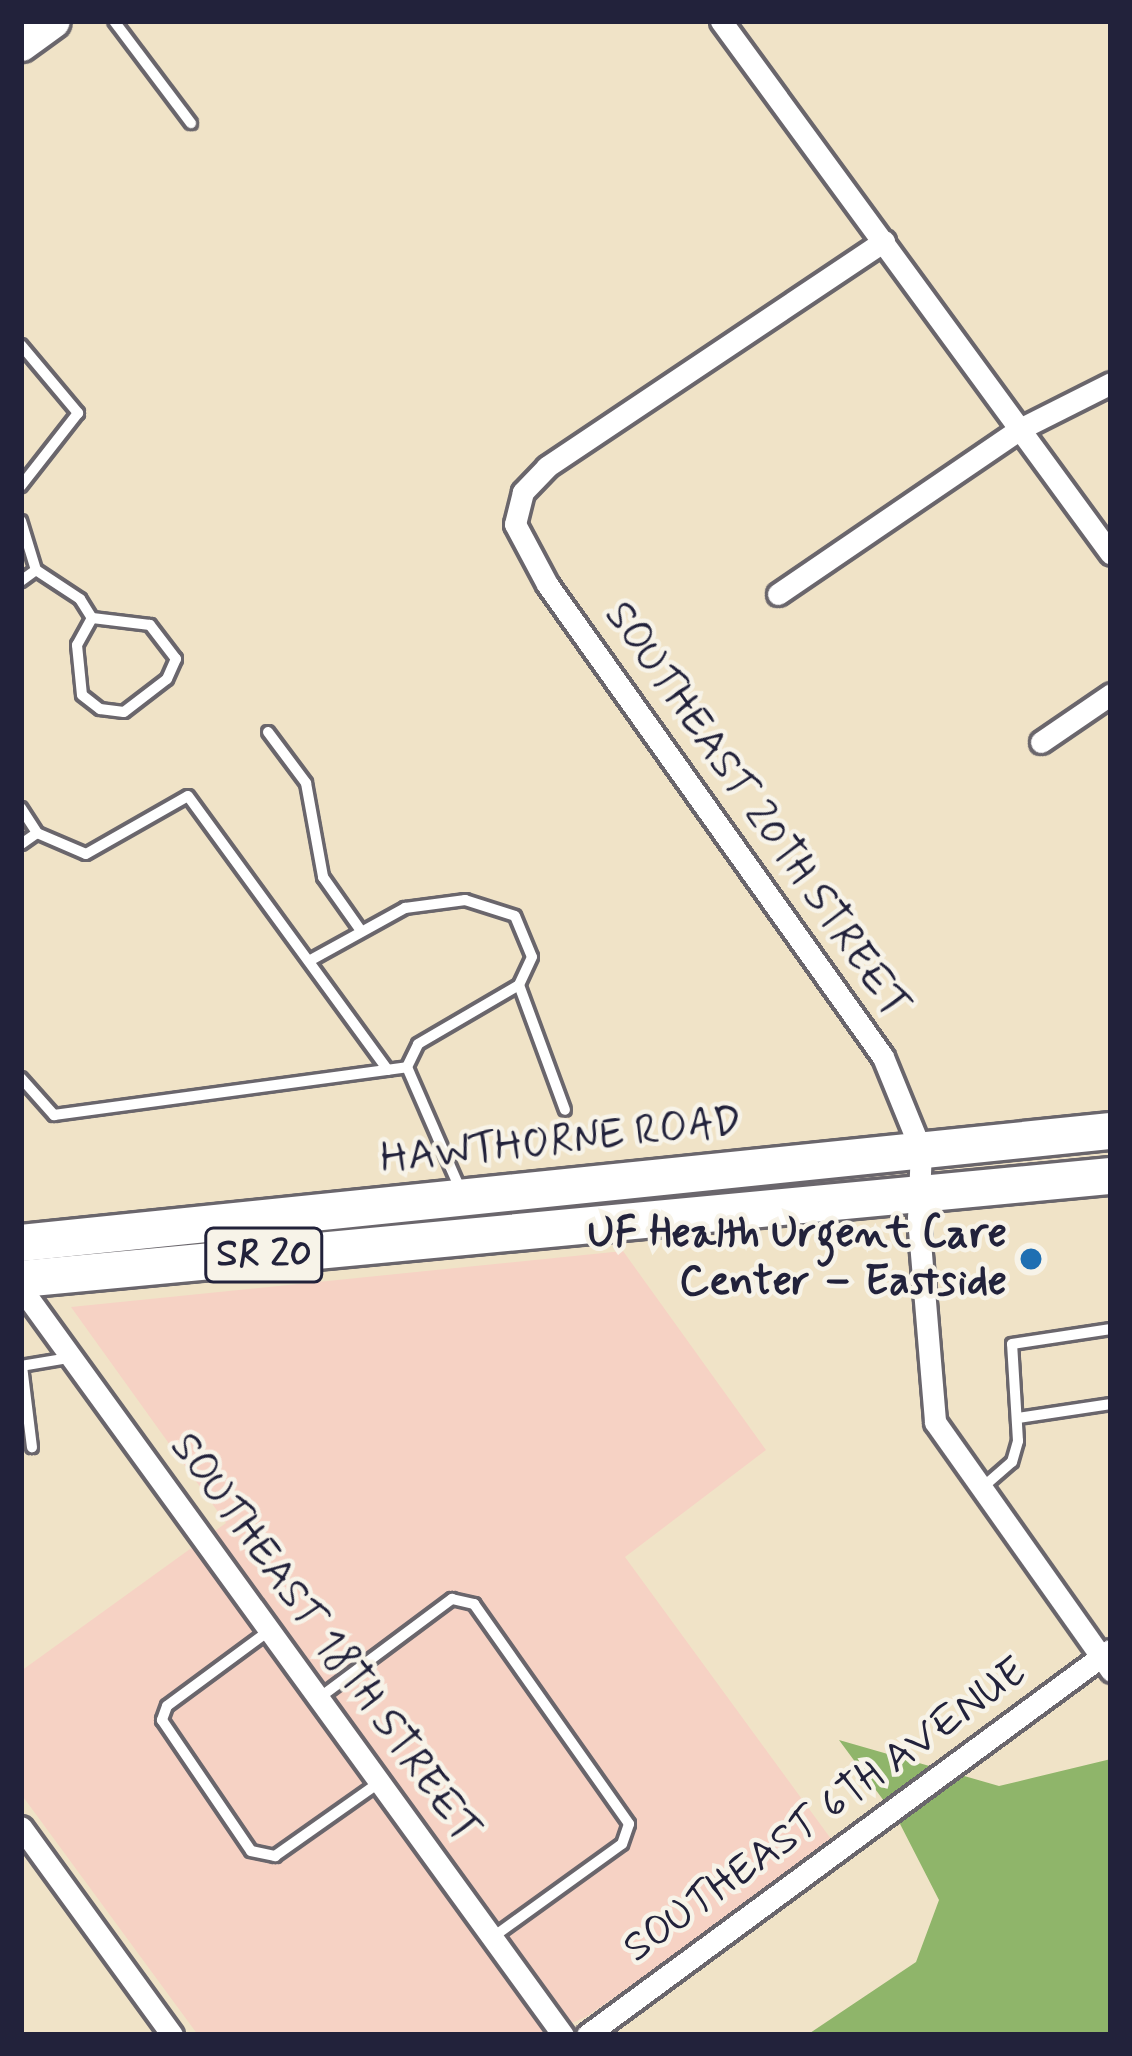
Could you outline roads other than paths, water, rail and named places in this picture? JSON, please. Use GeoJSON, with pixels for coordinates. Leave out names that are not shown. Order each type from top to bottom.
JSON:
{"type":"FeatureCollection","features":[{"type":"Feature","properties":{"kind":"highway","name":"HAWTHORNE ROAD"},"geometry":{"type":"LineString","coordinates":[[21,1243],[1111,1131]]}},
{"type":"Feature","properties":{"kind":"highway","name":"HAWTHORNE ROAD"},"geometry":{"type":"LineString","coordinates":[[21,1279],[918,1200],[1111,1176]]}},
{"type":"Feature","properties":{"kind":"main road"},"geometry":{"type":"LineString","coordinates":[[21,44],[53,21]]}},
{"type":"Feature","properties":{"kind":"street"},"geometry":{"type":"LineString","coordinates":[[721,21],[1111,554]]}},
{"type":"Feature","properties":{"kind":"street","name":"SOUTHEAST 20TH STREET"},"geometry":{"type":"LineString","coordinates":[[884,242],[622,410],[523,492],[515,523],[547,584],[855,1008],[921,1150],[918,1200],[935,1422],[1107,1659]]}},
{"type":"Feature","properties":{"kind":"street"},"geometry":{"type":"LineString","coordinates":[[778,594],[1020,429],[1111,383]]}},
{"type":"Feature","properties":{"kind":"street"},"geometry":{"type":"LineString","coordinates":[[1041,742],[1111,694]]}},
{"type":"Feature","properties":{"kind":"street","name":"SOUTHEAST 18TH STREET"},"geometry":{"type":"LineString","coordinates":[[21,1288],[563,2035]]}},
{"type":"Feature","properties":{"kind":"street","name":"SOUTHEAST 6TH AVENUE"},"geometry":{"type":"LineString","coordinates":[[587,2035],[1107,1659]]}},
{"type":"Feature","properties":{"kind":"street"},"geometry":{"type":"LineString","coordinates":[[21,1827],[172,2035]]}},
{"type":"Feature","properties":{"kind":"lane"},"geometry":{"type":"LineString","coordinates":[[114,21],[191,123]]}},
{"type":"Feature","properties":{"kind":"lane"},"geometry":{"type":"LineString","coordinates":[[21,345],[78,413],[21,486]]}},
{"type":"Feature","properties":{"kind":"lane"},"geometry":{"type":"LineString","coordinates":[[21,521],[36,570],[80,599],[92,619]]}},
{"type":"Feature","properties":{"kind":"lane"},"geometry":{"type":"LineString","coordinates":[[21,581],[36,570]]}},
{"type":"Feature","properties":{"kind":"lane"},"geometry":{"type":"LineString","coordinates":[[92,619],[149,625],[176,659],[167,679],[124,712],[100,709],[82,695],[77,645],[92,619]]}},
{"type":"Feature","properties":{"kind":"lane"},"geometry":{"type":"LineString","coordinates":[[268,732],[306,783],[322,877],[358,928]]}},
{"type":"Feature","properties":{"kind":"lane"},"geometry":{"type":"LineString","coordinates":[[21,808],[38,832],[86,854],[188,796],[388,1070]]}},
{"type":"Feature","properties":{"kind":"lane"},"geometry":{"type":"LineString","coordinates":[[21,844],[38,832]]}},
{"type":"Feature","properties":{"kind":"lane"},"geometry":{"type":"LineString","coordinates":[[309,962],[358,928],[442,901],[494,906],[527,933],[532,957],[519,985],[418,1043],[407,1067],[463,1197]]}},
{"type":"Feature","properties":{"kind":"lane"},"geometry":{"type":"LineString","coordinates":[[519,985],[566,1110]]}},
{"type":"Feature","properties":{"kind":"lane"},"geometry":{"type":"LineString","coordinates":[[21,1078],[54,1115],[407,1067]]}},
{"type":"Feature","properties":{"kind":"lane"},"geometry":{"type":"LineString","coordinates":[[983,1487],[1012,1462],[1018,1418],[1012,1344],[1111,1329]]}},
{"type":"Feature","properties":{"kind":"lane"},"geometry":{"type":"LineString","coordinates":[[32,1447],[22,1366],[69,1358]]}},
{"type":"Feature","properties":{"kind":"lane"},"geometry":{"type":"LineString","coordinates":[[1018,1418],[1111,1404]]}},
{"type":"Feature","properties":{"kind":"lane"},"geometry":{"type":"LineString","coordinates":[[319,1698],[452,1599],[474,1604],[629,1824],[622,1844],[493,1937]]}},
{"type":"Feature","properties":{"kind":"lane"},"geometry":{"type":"LineString","coordinates":[[270,1630],[167,1706],[162,1720],[251,1851],[275,1856],[380,1782]]}},
{"type":"Feature","properties":{"kind":"place","name":"UF Health Urgent Care Center – Eastside"},"geometry":{"type":"Point","coordinates":[1031,1259]}}]}
